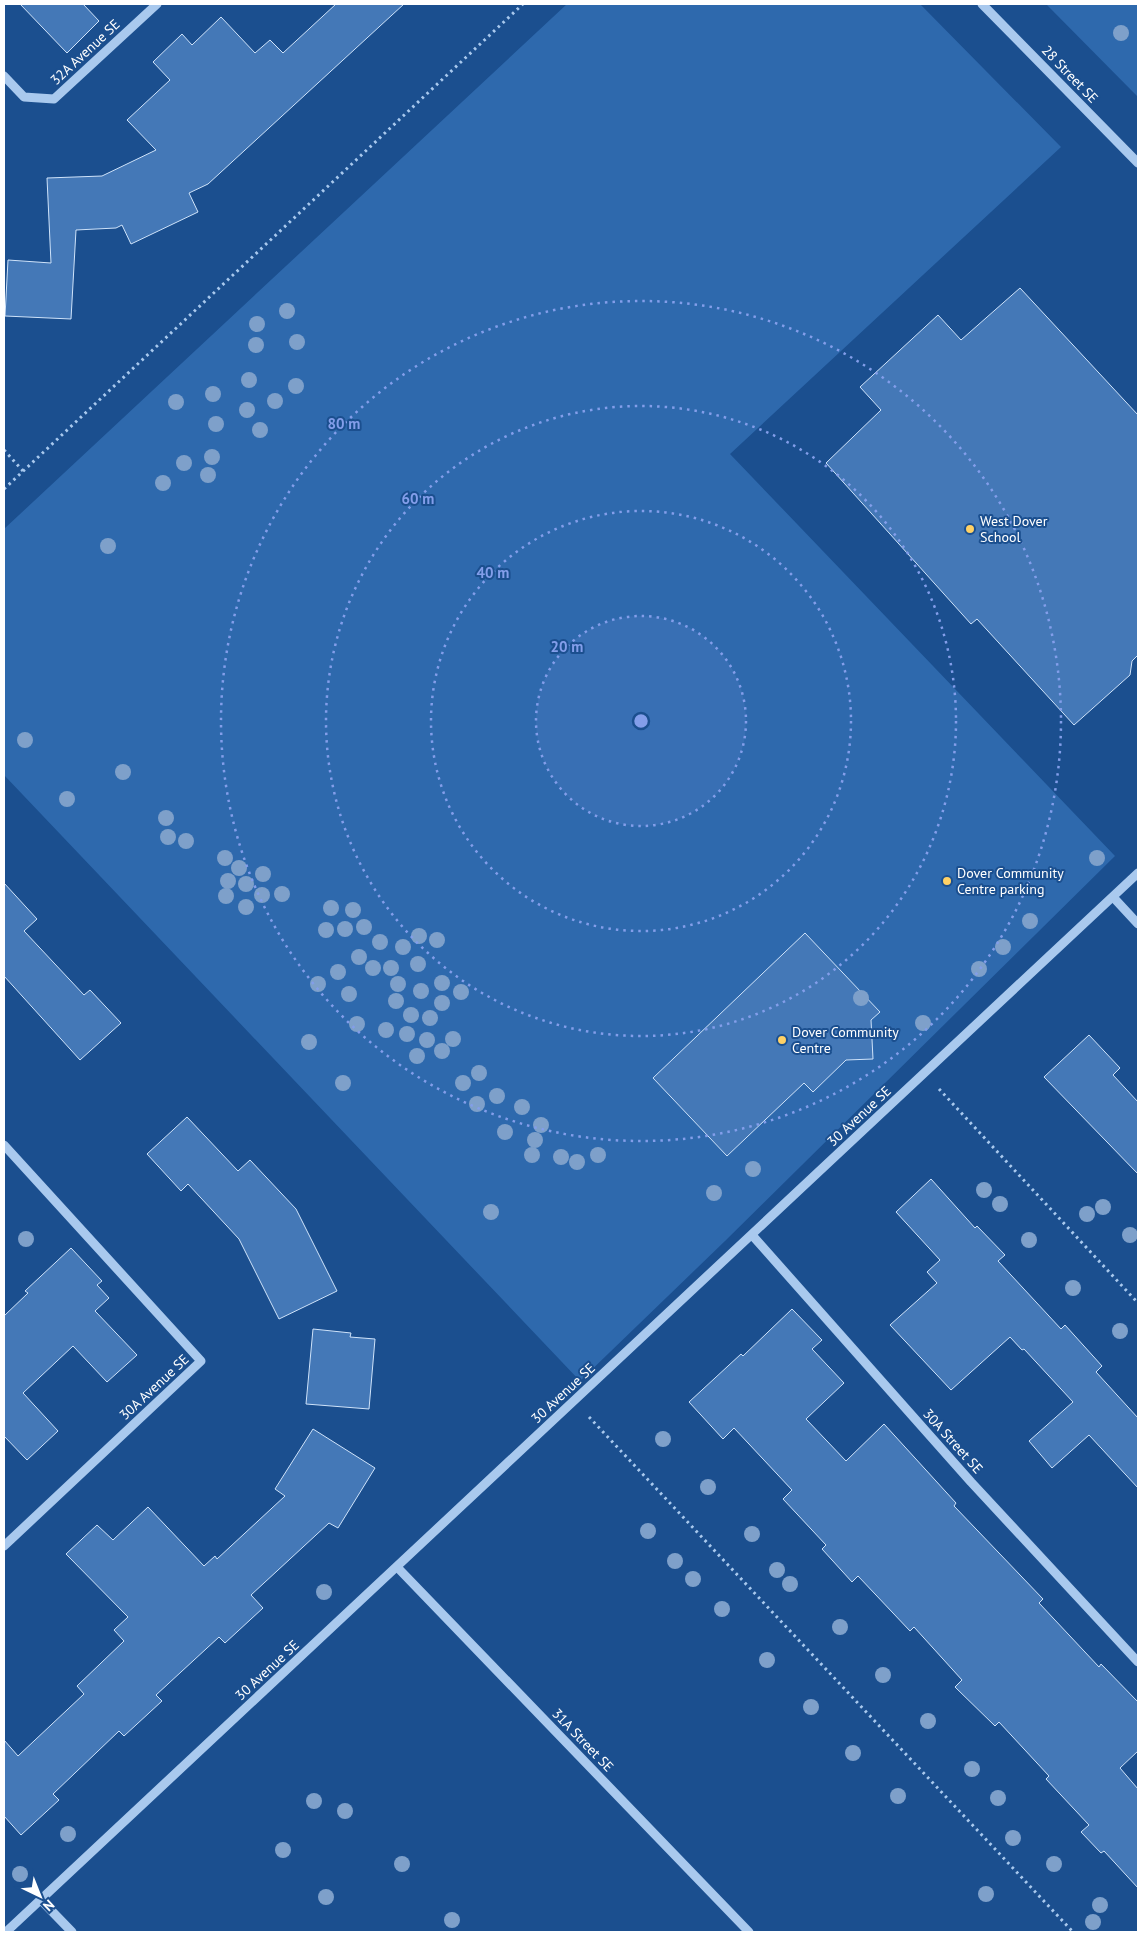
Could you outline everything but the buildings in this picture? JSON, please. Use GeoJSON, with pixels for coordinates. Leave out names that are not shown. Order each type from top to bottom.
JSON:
{"type":"FeatureCollection","features":[{"type":"Feature","properties":{"kind":"street","name":"32A Avenue SE"},"geometry":{"type":"LineString","coordinates":[[4,76],[24,97],[54,99],[157,4]]}},
{"type":"Feature","properties":{"kind":"street","name":"28 Street SE"},"geometry":{"type":"LineString","coordinates":[[982,4],[1138,163]]}},
{"type":"Feature","properties":{"kind":"street","name":"30 Avenue SE"},"geometry":{"type":"LineString","coordinates":[[6,1932],[1138,874]]}},
{"type":"Feature","properties":{"kind":"street"},"geometry":{"type":"LineString","coordinates":[[1113,897],[1138,924]]}},
{"type":"Feature","properties":{"kind":"street","name":"30A Avenue SE"},"geometry":{"type":"LineString","coordinates":[[4,1144],[202,1361],[4,1546]]}},
{"type":"Feature","properties":{"kind":"street","name":"30A Street SE"},"geometry":{"type":"LineString","coordinates":[[752,1235],[971,1482],[1138,1662]]}},
{"type":"Feature","properties":{"kind":"street","name":"31A Street SE"},"geometry":{"type":"LineString","coordinates":[[397,1567],[749,1932]]}},
{"type":"Feature","properties":{"kind":"street"},"geometry":{"type":"LineString","coordinates":[[41,1900],[72,1932]]}},
{"type":"Feature","properties":{"kind":"path"},"geometry":{"type":"LineString","coordinates":[[4,489],[523,4]]}},
{"type":"Feature","properties":{"kind":"path"},"geometry":{"type":"LineString","coordinates":[[4,450],[23,471]]}},
{"type":"Feature","properties":{"kind":"path"},"geometry":{"type":"LineString","coordinates":[[924,1074],[1138,1303]]}},
{"type":"Feature","properties":{"kind":"path"},"geometry":{"type":"LineString","coordinates":[[574,1401],[1073,1932]]}},
{"type":"Feature","properties":{"kind":"shaded area"},"geometry":{"type":"Polygon","coordinates":[[[567,4],[920,4],[1061,147],[730,454],[1115,856],[725,1241],[580,1381],[4,775],[4,529],[567,4]]]}},
{"type":"Feature","properties":{"kind":"shaded area"},"geometry":{"type":"Polygon","coordinates":[[[1046,4],[1138,4],[1138,97],[1046,4]]]}},
{"type":"Feature","properties":{"kind":"place","name":"West Dover School"},"geometry":{"type":"Point","coordinates":[970,529]}},
{"type":"Feature","properties":{"kind":"place","name":"Dover Community Centre parking"},"geometry":{"type":"Point","coordinates":[947,881]}},
{"type":"Feature","properties":{"kind":"place","name":"Dover Community Centre"},"geometry":{"type":"Point","coordinates":[782,1040]}}]}
